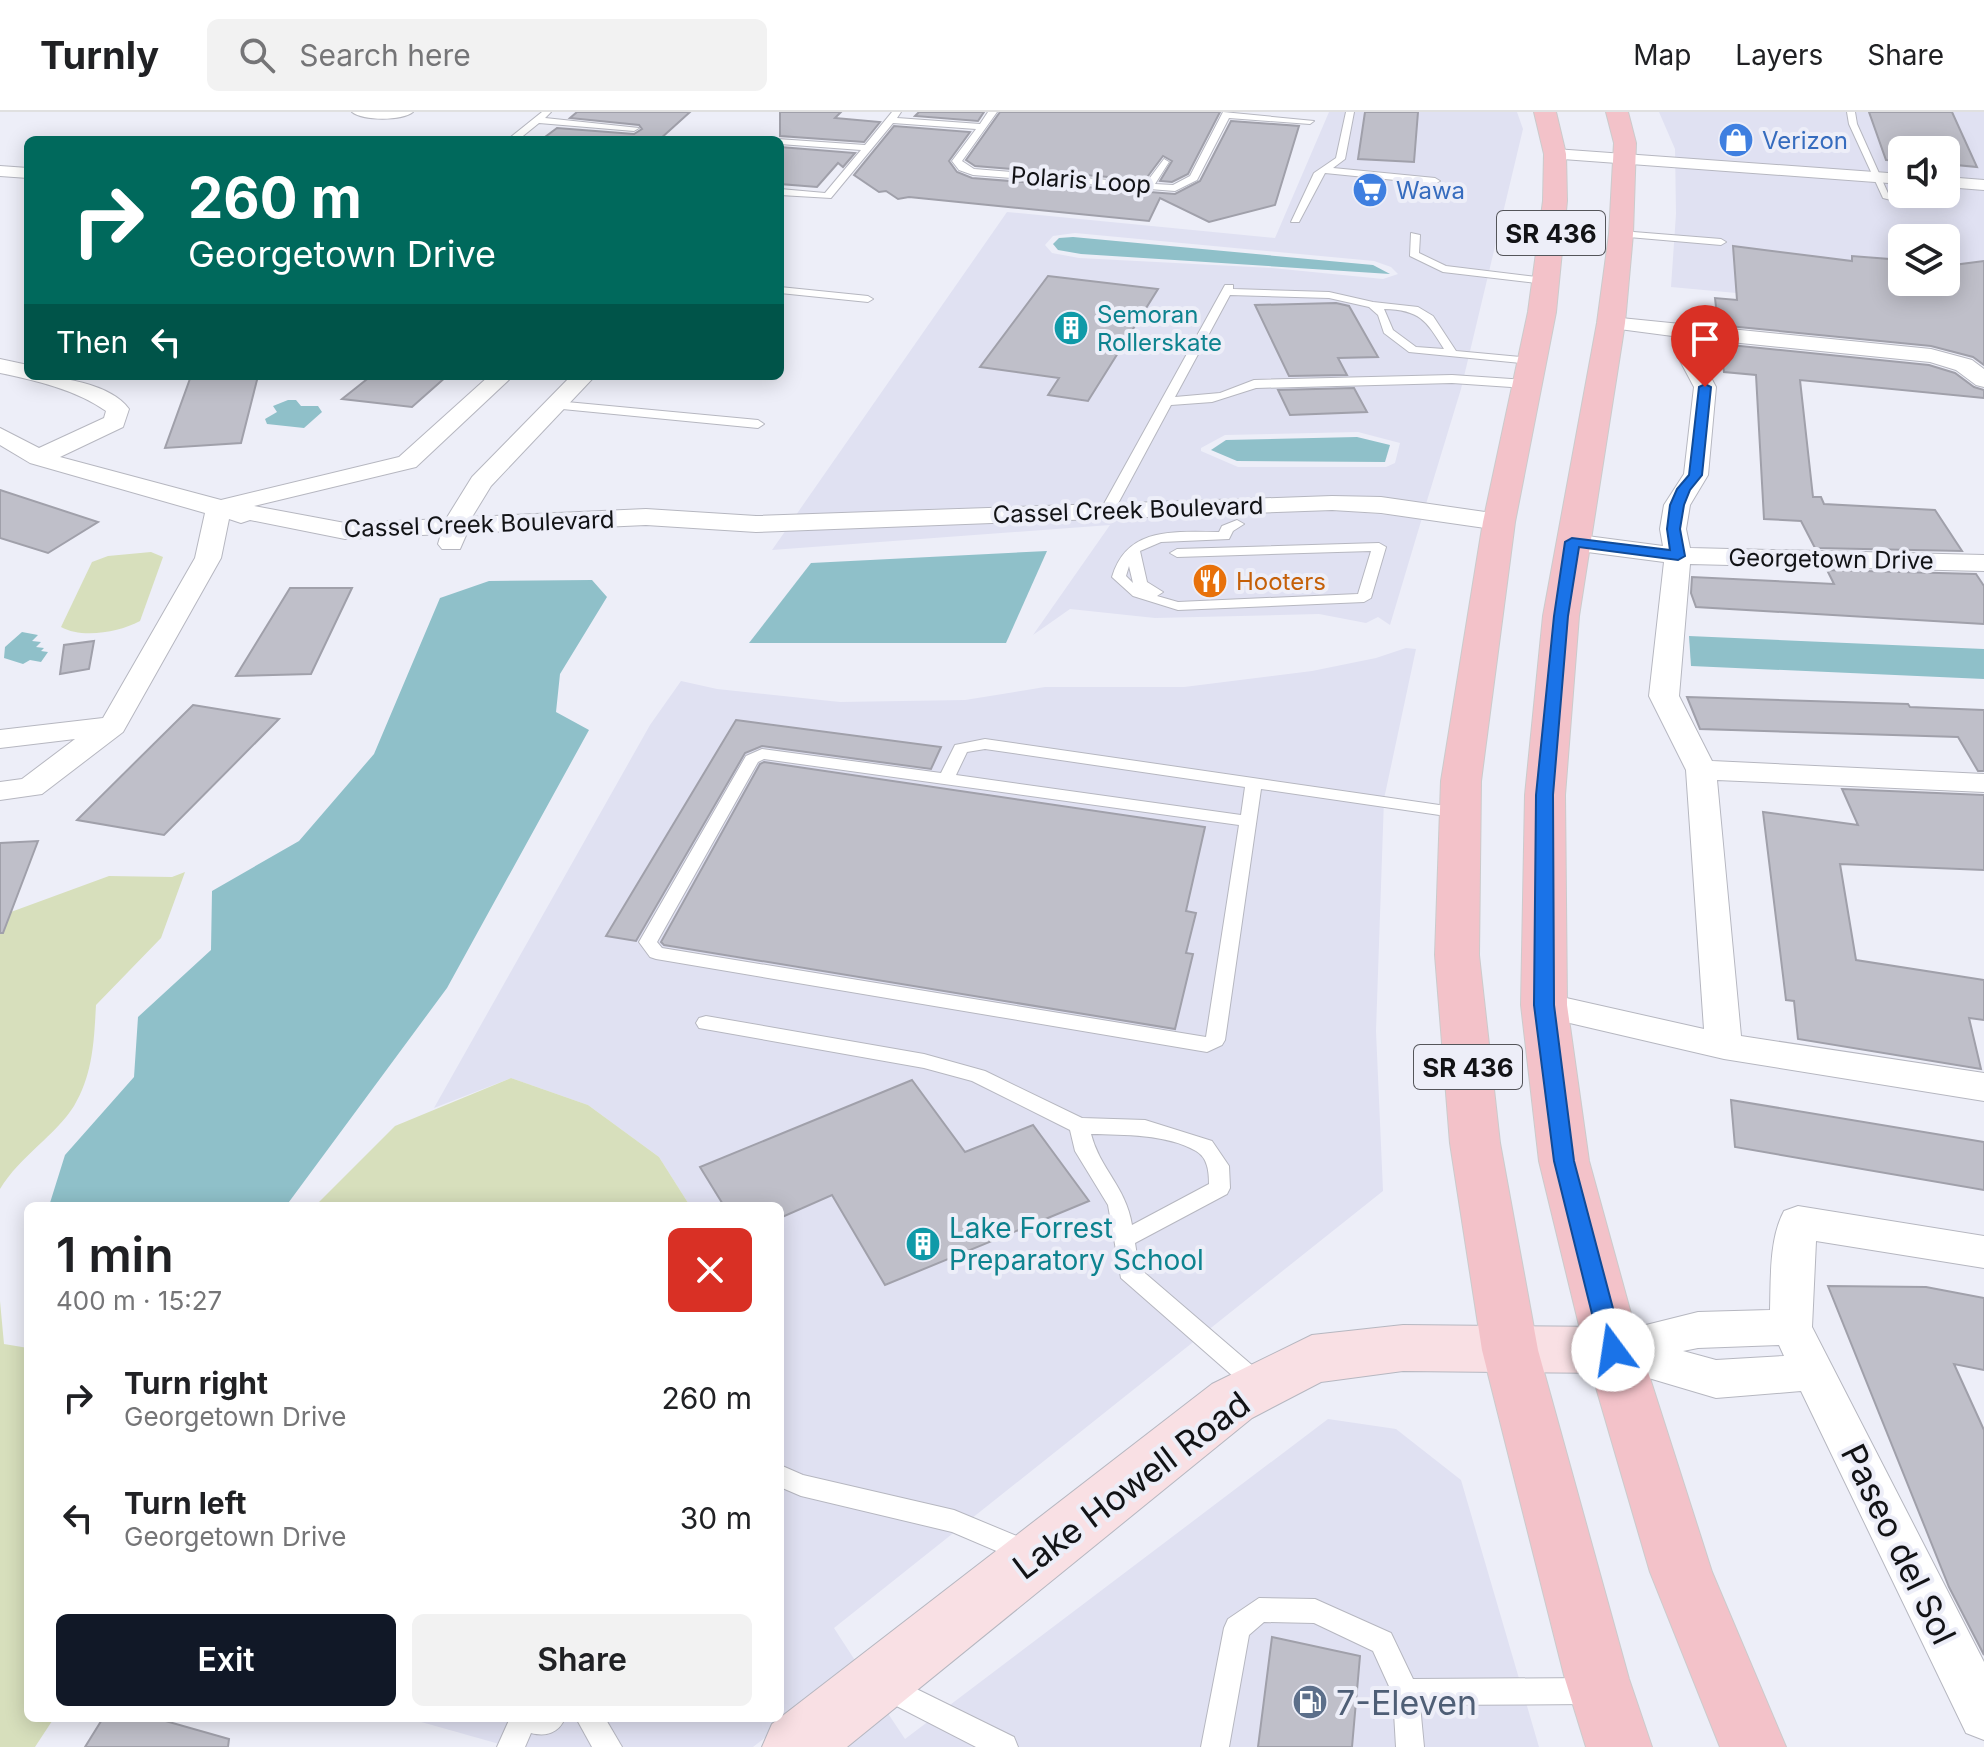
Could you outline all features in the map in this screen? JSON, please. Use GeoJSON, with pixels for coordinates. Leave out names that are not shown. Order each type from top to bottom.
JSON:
{"type":"FeatureCollection","features":[{"type":"Feature","properties":{"kind":"main road","name":"SR 436"},"geometry":{"type":"LineString","coordinates":[[1545,112],[1555,154],[1555,201],[1545,281],[1499,522],[1461,781],[1457,955],[1475,1143],[1510,1350],[1601,1691],[1619,1747]]}},
{"type":"Feature","properties":{"kind":"main road","name":"SR 436"},"geometry":{"type":"LineString","coordinates":[[1617,112],[1625,143],[1621,234],[1611,323],[1561,616],[1545,795],[1544,1005],[1564,1161],[1613,1350],[1681,1572],[1753,1747]]}},
{"type":"Feature","properties":{"kind":"street"},"geometry":{"type":"LineString","coordinates":[[360,112],[405,112]]}},
{"type":"Feature","properties":{"kind":"street"},"geometry":{"type":"LineString","coordinates":[[1555,154],[1888,178]]}},
{"type":"Feature","properties":{"kind":"street"},"geometry":{"type":"LineString","coordinates":[[0,171],[24,173]]}},
{"type":"Feature","properties":{"kind":"street"},"geometry":{"type":"LineString","coordinates":[[1960,183],[1984,185]]}},
{"type":"Feature","properties":{"kind":"street"},"geometry":{"type":"LineString","coordinates":[[1611,323],[1931,356],[1964,365],[1984,380]]}},
{"type":"Feature","properties":{"kind":"street"},"geometry":{"type":"LineString","coordinates":[[1691,332],[1689,357],[1705,387],[1696,475],[1684,489],[1677,505],[1673,529],[1678,556],[1664,696],[1701,770],[1724,1046]]}},
{"type":"Feature","properties":{"kind":"street"},"geometry":{"type":"LineString","coordinates":[[0,366],[24,371]]}},
{"type":"Feature","properties":{"kind":"street"},"geometry":{"type":"LineString","coordinates":[[38,458],[103,430],[115,422],[118,409],[104,399],[51,380]]}},
{"type":"Feature","properties":{"kind":"street"},"geometry":{"type":"LineString","coordinates":[[0,791],[31,787],[113,726],[208,558],[219,507],[407,462],[498,380]]}},
{"type":"Feature","properties":{"kind":"street"},"geometry":{"type":"LineString","coordinates":[[453,538],[469,498],[481,482],[580,380]]}},
{"type":"Feature","properties":{"kind":"street","name":"Cassel Creek Boulevard"},"geometry":{"type":"LineString","coordinates":[[0,435],[38,458],[219,507],[323,544],[453,538],[645,539],[756,524],[1107,511],[1233,515],[1332,503],[1381,505],[1499,522]]}},
{"type":"Feature","properties":{"kind":"street","name":"Georgetown Drive"},"geometry":{"type":"LineString","coordinates":[[1572,542],[1678,556],[1984,563]]}},
{"type":"Feature","properties":{"kind":"street"},"geometry":{"type":"LineString","coordinates":[[0,739],[113,726]]}},
{"type":"Feature","properties":{"kind":"street"},"geometry":{"type":"LineString","coordinates":[[1701,770],[1984,783]]}},
{"type":"Feature","properties":{"kind":"street"},"geometry":{"type":"LineString","coordinates":[[1544,1005],[1724,1046],[1984,1087]]}},
{"type":"Feature","properties":{"kind":"street","name":"Paseo del Sol"},"geometry":{"type":"LineString","coordinates":[[1984,1252],[1798,1222],[1792,1269],[1791,1327],[1984,1715]]}},
{"type":"Feature","properties":{"kind":"street"},"geometry":{"type":"LineString","coordinates":[[1613,1350],[1698,1330],[1791,1327]]}},
{"type":"Feature","properties":{"kind":"street","name":"Lake Howell Road"},"geometry":{"type":"LineString","coordinates":[[795,1747],[1232,1401],[1312,1359],[1399,1348],[1613,1350]]}},
{"type":"Feature","properties":{"kind":"street"},"geometry":{"type":"LineString","coordinates":[[1613,1350],[1716,1379],[1813,1372]]}},
{"type":"Feature","properties":{"kind":"lane"},"geometry":{"type":"LineString","coordinates":[[517,136],[548,112]]}},
{"type":"Feature","properties":{"kind":"lane","name":"Polaris Loop"},"geometry":{"type":"LineString","coordinates":[[993,112],[957,161],[962,168],[973,172],[1175,188],[1194,178],[1227,113]]}},
{"type":"Feature","properties":{"kind":"lane"},"geometry":{"type":"LineString","coordinates":[[1295,220],[1319,173],[1340,159],[1350,112]]}},
{"type":"Feature","properties":{"kind":"lane"},"geometry":{"type":"LineString","coordinates":[[1851,112],[1870,163],[1880,177],[1888,198]]}},
{"type":"Feature","properties":{"kind":"lane"},"geometry":{"type":"LineString","coordinates":[[1227,113],[1310,121]]}},
{"type":"Feature","properties":{"kind":"lane"},"geometry":{"type":"LineString","coordinates":[[784,192],[828,196],[894,116],[982,127]]}},
{"type":"Feature","properties":{"kind":"lane"},"geometry":{"type":"LineString","coordinates":[[538,120],[634,128]]}},
{"type":"Feature","properties":{"kind":"lane"},"geometry":{"type":"LineString","coordinates":[[784,141],[867,148]]}},
{"type":"Feature","properties":{"kind":"lane"},"geometry":{"type":"LineString","coordinates":[[1149,186],[1164,162]]}},
{"type":"Feature","properties":{"kind":"lane"},"geometry":{"type":"LineString","coordinates":[[1324,170],[1435,181]]}},
{"type":"Feature","properties":{"kind":"lane"},"geometry":{"type":"LineString","coordinates":[[1621,234],[1721,242]]}},
{"type":"Feature","properties":{"kind":"lane"},"geometry":{"type":"LineString","coordinates":[[1415,235],[1414,254],[1443,269],[1545,281]]}},
{"type":"Feature","properties":{"kind":"lane"},"geometry":{"type":"LineString","coordinates":[[784,290],[868,299]]}},
{"type":"Feature","properties":{"kind":"lane"},"geometry":{"type":"LineString","coordinates":[[1107,511],[1227,290],[1329,295],[1373,305],[1412,307],[1429,315],[1452,353]]}},
{"type":"Feature","properties":{"kind":"lane"},"geometry":{"type":"LineString","coordinates":[[1373,305],[1383,314],[1388,331],[1413,350],[1452,353],[1529,372]]}},
{"type":"Feature","properties":{"kind":"lane"},"geometry":{"type":"LineString","coordinates":[[1168,401],[1210,401],[1230,396],[1254,384],[1452,379],[1529,372]]}},
{"type":"Feature","properties":{"kind":"lane"},"geometry":{"type":"LineString","coordinates":[[556,405],[758,424]]}},
{"type":"Feature","properties":{"kind":"lane"},"geometry":{"type":"LineString","coordinates":[[1177,553],[1379,547],[1364,598],[1178,606],[1152,600],[1128,589],[1119,577],[1121,563],[1133,550],[1154,538],[1224,536],[1233,515],[1246,528],[1257,550]]}},
{"type":"Feature","properties":{"kind":"lane"},"geometry":{"type":"LineString","coordinates":[[1133,550],[1140,584],[1162,595],[1180,594]]}},
{"type":"Feature","properties":{"kind":"lane"},"geometry":{"type":"LineString","coordinates":[[1343,586],[1368,588]]}},
{"type":"Feature","properties":{"kind":"lane"},"geometry":{"type":"LineString","coordinates":[[946,779],[961,748],[985,744],[1460,813]]}},
{"type":"Feature","properties":{"kind":"lane"},"geometry":{"type":"LineString","coordinates":[[1248,821],[762,754],[752,759],[648,942],[656,953],[1207,1045],[1215,1040],[1254,783]]}},
{"type":"Feature","properties":{"kind":"lane"},"geometry":{"type":"LineString","coordinates":[[706,1023],[924,1061],[978,1076],[1079,1126],[1145,1128],[1205,1146],[1219,1166],[1220,1188],[1126,1238]]}},
{"type":"Feature","properties":{"kind":"lane"},"geometry":{"type":"LineString","coordinates":[[1079,1126],[1085,1151],[1118,1204],[1126,1238],[1129,1272],[1260,1386]]}},
{"type":"Feature","properties":{"kind":"lane"},"geometry":{"type":"LineString","coordinates":[[784,1478],[801,1485],[954,1521],[1037,1556]]}},
{"type":"Feature","properties":{"kind":"lane"},"geometry":{"type":"LineString","coordinates":[[1215,1747],[1237,1628],[1259,1610],[1315,1611],[1382,1642],[1406,1694],[1410,1747]]}},
{"type":"Feature","properties":{"kind":"lane"},"geometry":{"type":"LineString","coordinates":[[876,1682],[1004,1747]]}},
{"type":"Feature","properties":{"kind":"lane"},"geometry":{"type":"LineString","coordinates":[[1406,1694],[1601,1691]]}},
{"type":"Feature","properties":{"kind":"lane"},"geometry":{"type":"LineString","coordinates":[[511,1747],[522,1722]]}},
{"type":"Feature","properties":{"kind":"lane"},"geometry":{"type":"LineString","coordinates":[[592,1722],[608,1747]]}},
{"type":"Feature","properties":{"kind":"shaded area"},"geometry":{"type":"Polygon","coordinates":[[[1329,112],[1517,112],[1523,129],[1461,389],[1426,504],[1383,498],[1329,496],[796,515],[1007,212],[1275,238],[1329,112]],[[1075,233],[1053,236],[1045,245],[1052,253],[1079,258],[1272,268],[1383,279],[1398,274],[1391,267],[1374,261],[1075,233]],[[1358,432],[1225,435],[1201,448],[1201,451],[1238,467],[1386,467],[1395,463],[1400,443],[1358,432]]]}},
{"type":"Feature","properties":{"kind":"shaded area"},"geometry":{"type":"Polygon","coordinates":[[[1659,112],[1984,112],[1984,316],[1671,287],[1676,214],[1675,149],[1659,112]]]}},
{"type":"Feature","properties":{"kind":"shaded area"},"geometry":{"type":"Polygon","coordinates":[[[1333,510],[1422,518],[1390,625],[1378,617],[1366,623],[1319,614],[1155,618],[1070,609],[1033,635],[1110,525],[772,550],[786,530],[1333,510]]]}},
{"type":"Feature","properties":{"kind":"shaded area"},"geometry":{"type":"Polygon","coordinates":[[[1406,648],[1416,649],[1384,799],[1376,1031],[1383,1191],[834,1628],[858,1665],[753,1747],[510,1747],[421,1722],[784,1722],[784,1202],[687,1202],[659,1157],[588,1105],[511,1078],[434,1108],[650,725],[681,681],[717,689],[840,702],[965,700],[1045,687],[1184,687],[1312,671],[1376,658],[1406,648]]]}},
{"type":"Feature","properties":{"kind":"shaded area"},"geometry":{"type":"Polygon","coordinates":[[[1328,1419],[1396,1429],[1461,1480],[1539,1747],[837,1747],[885,1709],[905,1739],[1328,1419]]]}},
{"type":"Feature","properties":{"kind":"green space"},"geometry":{"type":"Polygon","coordinates":[[[151,552],[163,557],[140,621],[101,633],[79,633],[61,627],[92,562],[108,556],[151,552]]]}},
{"type":"Feature","properties":{"kind":"green space"},"geometry":{"type":"Polygon","coordinates":[[[185,872],[161,938],[96,1005],[89,1069],[74,1106],[58,1127],[17,1166],[0,1189],[0,916],[109,876],[172,877],[185,872]]]}},
{"type":"Feature","properties":{"kind":"green space"},"geometry":{"type":"Polygon","coordinates":[[[511,1078],[588,1105],[659,1157],[687,1202],[319,1202],[395,1126],[511,1078]]]}},
{"type":"Feature","properties":{"kind":"green space"},"geometry":{"type":"Polygon","coordinates":[[[0,1301],[4,1344],[24,1347],[24,1722],[51,1722],[35,1747],[0,1747],[0,1301]]]}},
{"type":"Feature","properties":{"kind":"water"},"geometry":{"type":"Polygon","coordinates":[[[1059,238],[1373,265],[1390,274],[1081,254],[1058,250],[1053,244],[1059,238]]]}},
{"type":"Feature","properties":{"kind":"water"},"geometry":{"type":"Polygon","coordinates":[[[296,400],[301,406],[318,406],[322,412],[304,428],[267,424],[265,419],[277,412],[273,406],[296,400]]]}},
{"type":"Feature","properties":{"kind":"water"},"geometry":{"type":"Polygon","coordinates":[[[1357,437],[1390,445],[1385,462],[1237,461],[1211,450],[1226,440],[1357,437]]]}},
{"type":"Feature","properties":{"kind":"water"},"geometry":{"type":"Polygon","coordinates":[[[1047,551],[1006,643],[749,643],[811,563],[1047,551]]]}},
{"type":"Feature","properties":{"kind":"water"},"geometry":{"type":"Polygon","coordinates":[[[592,580],[607,597],[560,674],[556,712],[589,730],[447,988],[289,1202],[50,1202],[65,1155],[134,1077],[138,1017],[211,950],[212,891],[299,841],[374,754],[440,598],[489,581],[592,580]]]}},
{"type":"Feature","properties":{"kind":"water"},"geometry":{"type":"Polygon","coordinates":[[[22,632],[38,635],[32,641],[41,642],[36,647],[48,652],[41,662],[30,660],[23,664],[4,658],[5,647],[22,632]]]}},
{"type":"Feature","properties":{"kind":"water"},"geometry":{"type":"Polygon","coordinates":[[[1689,636],[1984,649],[1984,679],[1691,666],[1689,636]]]}},
{"type":"Feature","properties":{"kind":"building"},"geometry":{"type":"Polygon","coordinates":[[[577,112],[690,112],[663,136],[546,136],[557,128],[634,134],[642,129],[639,125],[570,118],[577,112]]]}},
{"type":"Feature","properties":{"kind":"building"},"geometry":{"type":"Polygon","coordinates":[[[780,112],[841,112],[835,118],[880,122],[864,142],[780,136],[780,112]]]}},
{"type":"Feature","properties":{"kind":"building"},"geometry":{"type":"Polygon","coordinates":[[[919,112],[984,112],[978,121],[915,116],[919,112]]]}},
{"type":"Feature","properties":{"kind":"building"},"geometry":{"type":"Polygon","coordinates":[[[1000,112],[1220,112],[1188,174],[1172,182],[1160,181],[1172,161],[1163,156],[1145,180],[975,166],[966,160],[1000,112]]]}},
{"type":"Feature","properties":{"kind":"building"},"geometry":{"type":"Polygon","coordinates":[[[1365,112],[1418,112],[1414,162],[1358,159],[1365,112]]]}},
{"type":"Feature","properties":{"kind":"building"},"geometry":{"type":"Polygon","coordinates":[[[1869,112],[1952,112],[1977,167],[1960,165],[1960,136],[1888,136],[1886,160],[1869,112]]]}},
{"type":"Feature","properties":{"kind":"building"},"geometry":{"type":"Polygon","coordinates":[[[1231,121],[1299,126],[1275,205],[1209,222],[1160,198],[1149,221],[909,197],[898,199],[886,191],[879,192],[854,175],[894,126],[970,132],[949,161],[957,172],[972,178],[1175,194],[1200,181],[1231,121]]]}},
{"type":"Feature","properties":{"kind":"building"},"geometry":{"type":"Polygon","coordinates":[[[784,147],[855,153],[843,167],[838,163],[817,187],[784,184],[784,147]]]}},
{"type":"Feature","properties":{"kind":"building"},"geometry":{"type":"Polygon","coordinates":[[[1733,246],[1852,261],[1852,256],[1888,259],[1888,296],[1960,296],[1960,264],[1984,261],[1984,365],[1973,357],[1931,346],[1718,325],[1715,298],[1737,300],[1733,246]]]}},
{"type":"Feature","properties":{"kind":"building","name":"Semoran Rollerskate"},"geometry":{"type":"Polygon","coordinates":[[[1048,276],[1158,289],[1088,401],[1048,395],[1059,378],[980,367],[1048,276]]]}},
{"type":"Feature","properties":{"kind":"building"},"geometry":{"type":"Polygon","coordinates":[[[1336,303],[1349,306],[1378,357],[1338,358],[1347,375],[1289,376],[1255,305],[1336,303]]]}},
{"type":"Feature","properties":{"kind":"building"},"geometry":{"type":"Polygon","coordinates":[[[1720,344],[1929,365],[1955,373],[1974,387],[1984,390],[1984,398],[1800,380],[1813,497],[1821,497],[1824,504],[1935,510],[1962,551],[1815,548],[1801,521],[1764,519],[1756,375],[1724,372],[1720,344]]]}},
{"type":"Feature","properties":{"kind":"building"},"geometry":{"type":"Polygon","coordinates":[[[190,380],[257,380],[241,443],[165,448],[190,380]]]}},
{"type":"Feature","properties":{"kind":"building"},"geometry":{"type":"Polygon","coordinates":[[[366,380],[442,380],[412,407],[342,399],[366,380]]]}},
{"type":"Feature","properties":{"kind":"building"},"geometry":{"type":"Polygon","coordinates":[[[1354,388],[1367,412],[1290,415],[1278,390],[1354,388]]]}},
{"type":"Feature","properties":{"kind":"building"},"geometry":{"type":"Polygon","coordinates":[[[0,490],[98,522],[48,553],[0,538],[0,490]]]}},
{"type":"Feature","properties":{"kind":"building"},"geometry":{"type":"Polygon","coordinates":[[[1827,570],[1976,574],[1984,586],[1984,624],[1696,607],[1691,593],[1692,577],[1834,584],[1827,570]]]}},
{"type":"Feature","properties":{"kind":"building"},"geometry":{"type":"Polygon","coordinates":[[[290,588],[352,588],[311,674],[236,676],[290,588]]]}},
{"type":"Feature","properties":{"kind":"building"},"geometry":{"type":"Polygon","coordinates":[[[94,641],[89,669],[60,674],[64,645],[94,641]]]}},
{"type":"Feature","properties":{"kind":"building"},"geometry":{"type":"Polygon","coordinates":[[[1687,697],[1908,704],[1910,707],[1984,710],[1984,771],[1978,771],[1958,737],[1700,729],[1687,697]]]}},
{"type":"Feature","properties":{"kind":"building"},"geometry":{"type":"Polygon","coordinates":[[[193,705],[279,719],[164,835],[77,820],[193,705]]]}},
{"type":"Feature","properties":{"kind":"building"},"geometry":{"type":"Polygon","coordinates":[[[736,720],[941,747],[931,769],[762,746],[745,753],[636,941],[606,936],[736,720]]]}},
{"type":"Feature","properties":{"kind":"building"},"geometry":{"type":"Polygon","coordinates":[[[764,762],[1205,827],[1186,911],[1196,913],[1186,953],[1193,954],[1175,1029],[664,945],[661,942],[760,764],[764,762]]]}},
{"type":"Feature","properties":{"kind":"building"},"geometry":{"type":"Polygon","coordinates":[[[1842,789],[1984,795],[1984,870],[1840,864],[1856,960],[1984,980],[1984,1020],[1969,1018],[1981,1069],[1798,1039],[1794,1001],[1786,1000],[1763,812],[1858,825],[1842,789]]]}},
{"type":"Feature","properties":{"kind":"building"},"geometry":{"type":"Polygon","coordinates":[[[38,841],[3,933],[0,933],[0,843],[38,841]]]}},
{"type":"Feature","properties":{"kind":"building"},"geometry":{"type":"Polygon","coordinates":[[[912,1080],[965,1152],[1033,1125],[1089,1201],[885,1285],[832,1195],[784,1216],[784,1202],[722,1202],[700,1167],[912,1080]]]}},
{"type":"Feature","properties":{"kind":"building"},"geometry":{"type":"Polygon","coordinates":[[[1731,1100],[1984,1142],[1984,1190],[1735,1147],[1731,1100]]]}},
{"type":"Feature","properties":{"kind":"building"},"geometry":{"type":"Polygon","coordinates":[[[1828,1286],[1926,1287],[1984,1298],[1984,1370],[1954,1364],[1984,1430],[1984,1655],[1949,1587],[1828,1286]]]}},
{"type":"Feature","properties":{"kind":"building","name":"7-Eleven"},"geometry":{"type":"Polygon","coordinates":[[[1272,1637],[1360,1656],[1352,1747],[1258,1747],[1272,1637]]]}},
{"type":"Feature","properties":{"kind":"building"},"geometry":{"type":"Polygon","coordinates":[[[101,1722],[169,1722],[229,1739],[228,1747],[85,1747],[101,1722]]]}},
{"type":"Feature","properties":{"kind":"place","name":"Verizon"},"geometry":{"type":"Point","coordinates":[1736,140]}},
{"type":"Feature","properties":{"kind":"place","name":"Wawa"},"geometry":{"type":"Point","coordinates":[1370,190]}},
{"type":"Feature","properties":{"kind":"place","name":"Semoran Rollerskate"},"geometry":{"type":"Point","coordinates":[1071,328]}},
{"type":"Feature","properties":{"kind":"place","name":"Hooters"},"geometry":{"type":"Point","coordinates":[1210,581]}},
{"type":"Feature","properties":{"kind":"place","name":"Lake Forrest Preparatory School"},"geometry":{"type":"Point","coordinates":[923,1244]}},
{"type":"Feature","properties":{"kind":"place","name":"7-Eleven"},"geometry":{"type":"Point","coordinates":[1310,1702]}},
{"type":"Feature","properties":{"kind":"route"},"geometry":{"type":"LineString","coordinates":[[1613,1350],[1564,1161],[1544,1005],[1545,795],[1561,616],[1572,542],[1678,556],[1673,529],[1677,505],[1684,489],[1696,475],[1705,387]]}}]}
